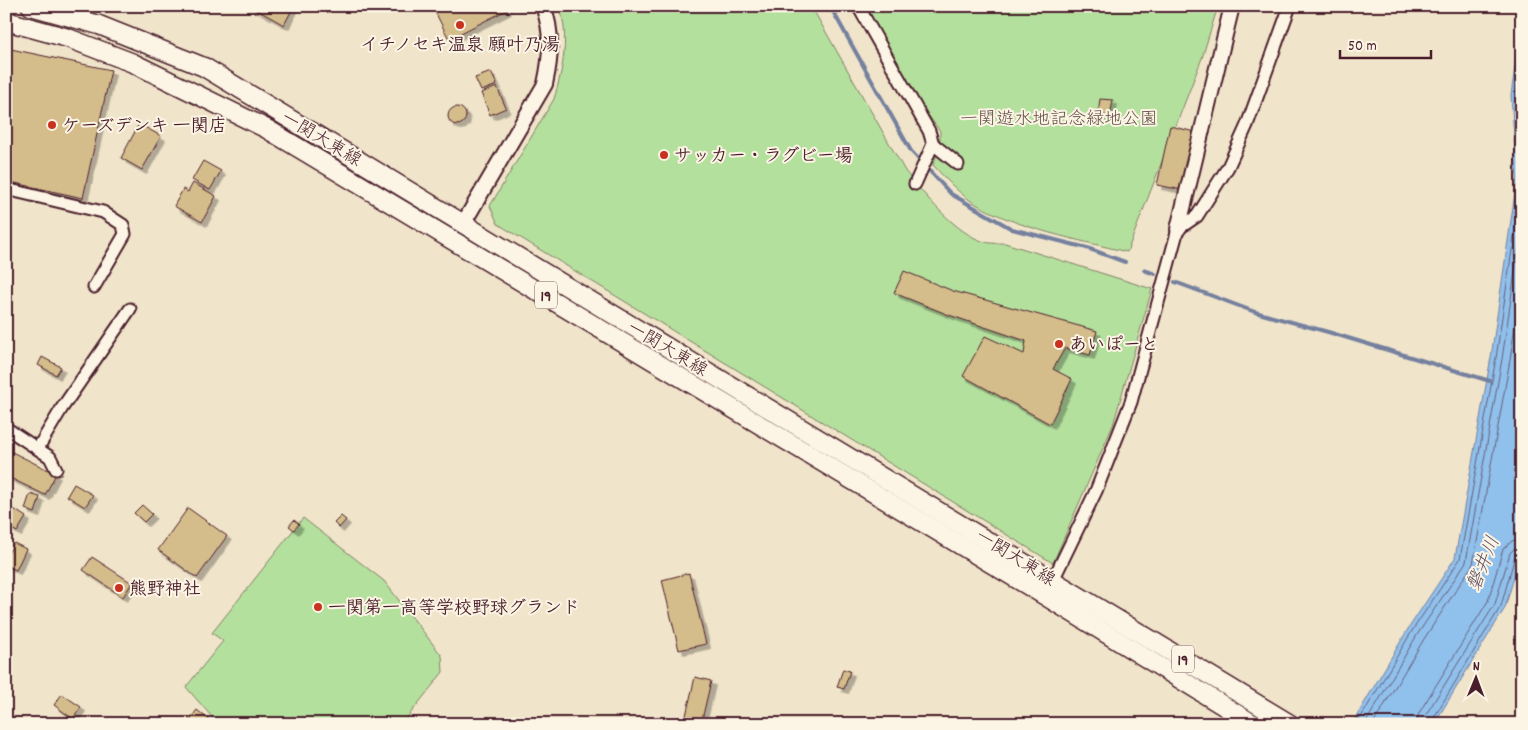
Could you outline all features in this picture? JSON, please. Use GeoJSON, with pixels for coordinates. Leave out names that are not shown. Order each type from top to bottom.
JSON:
{"type":"FeatureCollection","features":[{"type":"Feature","properties":{"kind":"main road","name":"一関大東線"},"geometry":{"type":"LineString","coordinates":[[31,6],[99,25],[204,67],[1290,724]]}},
{"type":"Feature","properties":{"kind":"main road","name":"一関大東線"},"geometry":{"type":"LineString","coordinates":[[6,22],[68,38],[133,62],[267,129],[1067,610],[1252,724]]}},
{"type":"Feature","properties":{"kind":"street"},"geometry":{"type":"LineString","coordinates":[[463,224],[545,84],[550,61],[550,41],[549,23],[543,6]]}},
{"type":"Feature","properties":{"kind":"street"},"geometry":{"type":"LineString","coordinates":[[858,6],[930,131],[932,144],[915,184]]}},
{"type":"Feature","properties":{"kind":"street"},"geometry":{"type":"LineString","coordinates":[[1053,580],[1096,492],[1131,402],[1178,229],[1232,6]]}},
{"type":"Feature","properties":{"kind":"street"},"geometry":{"type":"LineString","coordinates":[[1178,229],[1197,216],[1228,167],[1247,125],[1290,6]]}},
{"type":"Feature","properties":{"kind":"street"},"geometry":{"type":"LineString","coordinates":[[932,144],[958,164]]}},
{"type":"Feature","properties":{"kind":"street"},"geometry":{"type":"LineString","coordinates":[[6,189],[104,212],[123,225],[125,234],[94,287]]}},
{"type":"Feature","properties":{"kind":"street"},"geometry":{"type":"LineString","coordinates":[[38,448],[62,408],[130,309]]}},
{"type":"Feature","properties":{"kind":"street"},"geometry":{"type":"LineString","coordinates":[[6,428],[38,448],[50,458],[56,469]]}},
{"type":"Feature","properties":{"kind":"green space"},"geometry":{"type":"Polygon","coordinates":[[[559,6],[811,6],[905,171],[952,222],[974,238],[985,242],[1005,243],[1152,289],[1113,425],[1053,563],[498,224],[490,206],[554,99],[565,41],[559,6]]]}},
{"type":"Feature","properties":{"kind":"green space","name":"一関遊水地記念緑地公園"},"geometry":{"type":"Polygon","coordinates":[[[866,6],[1218,6],[1202,58],[1127,252],[1050,233],[1011,220],[976,204],[953,186],[933,165],[940,146],[940,131],[911,92],[866,6]]]}},
{"type":"Feature","properties":{"kind":"green space","name":"一関第一高等学校野球グランド"},"geometry":{"type":"Polygon","coordinates":[[[303,518],[384,581],[442,656],[443,672],[402,724],[218,724],[186,687],[223,641],[212,633],[303,518]]]}},
{"type":"Feature","properties":{"kind":"water","name":"磐井川"},"geometry":{"type":"Polygon","coordinates":[[[1522,17],[1522,550],[1505,608],[1434,724],[1352,724],[1408,629],[1455,558],[1491,357],[1517,179],[1511,95],[1522,17]]]}},
{"type":"Feature","properties":{"kind":"building"},"geometry":{"type":"Polygon","coordinates":[[[250,6],[294,6],[284,25],[250,6]]]}},
{"type":"Feature","properties":{"kind":"building","name":"イチノセキ温泉 願叶乃湯"},"geometry":{"type":"Polygon","coordinates":[[[432,6],[505,6],[507,10],[449,39],[432,6]]]}},
{"type":"Feature","properties":{"kind":"building","name":"ケーズデンキ 一関店"},"geometry":{"type":"Polygon","coordinates":[[[6,48],[111,70],[83,198],[6,181],[6,48]]]}},
{"type":"Feature","properties":{"kind":"building"},"geometry":{"type":"Polygon","coordinates":[[[491,72],[497,85],[481,91],[475,78],[491,72]]]}},
{"type":"Feature","properties":{"kind":"building"},"geometry":{"type":"Polygon","coordinates":[[[497,87],[506,108],[490,115],[481,93],[497,87]]]}},
{"type":"Feature","properties":{"kind":"building"},"geometry":{"type":"Polygon","coordinates":[[[1100,99],[1113,100],[1110,117],[1098,115],[1100,99]]]}},
{"type":"Feature","properties":{"kind":"building"},"geometry":{"type":"Polygon","coordinates":[[[457,107],[465,112],[466,116],[461,124],[457,125],[449,120],[448,116],[453,108],[457,107]]]}},
{"type":"Feature","properties":{"kind":"building"},"geometry":{"type":"Polygon","coordinates":[[[139,124],[161,136],[142,170],[121,158],[139,124]]]}},
{"type":"Feature","properties":{"kind":"building"},"geometry":{"type":"Polygon","coordinates":[[[1170,126],[1195,132],[1182,190],[1157,185],[1170,126]]]}},
{"type":"Feature","properties":{"kind":"building"},"geometry":{"type":"Polygon","coordinates":[[[203,161],[221,171],[210,190],[192,180],[203,161]]]}},
{"type":"Feature","properties":{"kind":"building"},"geometry":{"type":"Polygon","coordinates":[[[193,183],[216,196],[202,222],[174,206],[183,189],[188,192],[193,183]]]}},
{"type":"Feature","properties":{"kind":"building","name":"あいぽーと"},"geometry":{"type":"Polygon","coordinates":[[[904,271],[953,291],[1097,331],[1090,355],[1065,348],[1053,369],[1072,379],[1050,424],[963,376],[985,336],[1024,354],[1026,341],[949,315],[894,293],[904,271]]]}},
{"type":"Feature","properties":{"kind":"building"},"geometry":{"type":"Polygon","coordinates":[[[42,357],[61,367],[56,375],[38,365],[42,357]]]}},
{"type":"Feature","properties":{"kind":"building"},"geometry":{"type":"Polygon","coordinates":[[[6,449],[56,474],[45,495],[6,476],[6,449]]]}},
{"type":"Feature","properties":{"kind":"building"},"geometry":{"type":"Polygon","coordinates":[[[74,484],[93,495],[85,507],[67,496],[74,484]]]}},
{"type":"Feature","properties":{"kind":"building"},"geometry":{"type":"Polygon","coordinates":[[[30,494],[40,497],[35,513],[25,509],[30,494]]]}},
{"type":"Feature","properties":{"kind":"building"},"geometry":{"type":"Polygon","coordinates":[[[6,504],[26,517],[17,532],[6,525],[6,504]]]}},
{"type":"Feature","properties":{"kind":"building"},"geometry":{"type":"Polygon","coordinates":[[[142,505],[152,514],[144,522],[134,513],[142,505]]]}},
{"type":"Feature","properties":{"kind":"building"},"geometry":{"type":"Polygon","coordinates":[[[188,508],[227,536],[197,578],[158,550],[188,508]]]}},
{"type":"Feature","properties":{"kind":"building"},"geometry":{"type":"Polygon","coordinates":[[[341,516],[346,520],[339,528],[334,523],[341,516]]]}},
{"type":"Feature","properties":{"kind":"building"},"geometry":{"type":"Polygon","coordinates":[[[294,520],[299,524],[294,530],[289,526],[294,520]]]}},
{"type":"Feature","properties":{"kind":"building"},"geometry":{"type":"Polygon","coordinates":[[[14,543],[26,549],[16,570],[6,565],[6,557],[14,543]]]}},
{"type":"Feature","properties":{"kind":"building"},"geometry":{"type":"Polygon","coordinates":[[[92,557],[132,583],[123,597],[83,570],[92,557]]]}},
{"type":"Feature","properties":{"kind":"building"},"geometry":{"type":"Polygon","coordinates":[[[689,573],[706,644],[679,650],[662,580],[689,573]]]}},
{"type":"Feature","properties":{"kind":"building"},"geometry":{"type":"Polygon","coordinates":[[[843,669],[850,671],[844,689],[837,687],[843,669]]]}},
{"type":"Feature","properties":{"kind":"building"},"geometry":{"type":"Polygon","coordinates":[[[695,677],[711,681],[701,724],[684,724],[695,677]]]}},
{"type":"Feature","properties":{"kind":"building"},"geometry":{"type":"Polygon","coordinates":[[[62,694],[81,707],[73,719],[54,705],[62,694]]]}},
{"type":"Feature","properties":{"kind":"building"},"geometry":{"type":"Polygon","coordinates":[[[197,710],[214,724],[186,724],[197,710]]]}},
{"type":"Feature","properties":{"kind":"waterway"},"geometry":{"type":"LineString","coordinates":[[830,6],[911,151],[951,194],[1012,229],[1087,248],[1125,262]]}},
{"type":"Feature","properties":{"kind":"waterway"},"geometry":{"type":"LineString","coordinates":[[1144,270],[1155,274]]}},
{"type":"Feature","properties":{"kind":"waterway"},"geometry":{"type":"LineString","coordinates":[[1175,282],[1255,312],[1490,381]]}},
{"type":"Feature","properties":{"kind":"place","name":"イチノセキ温泉 願叶乃湯"},"geometry":{"type":"Point","coordinates":[460,25]}},
{"type":"Feature","properties":{"kind":"place","name":"ケーズデンキ 一関店"},"geometry":{"type":"Point","coordinates":[52,125]}},
{"type":"Feature","properties":{"kind":"place","name":"サッカー・ラグビー場"},"geometry":{"type":"Point","coordinates":[664,155]}},
{"type":"Feature","properties":{"kind":"place","name":"あいぽーと"},"geometry":{"type":"Point","coordinates":[1059,344]}},
{"type":"Feature","properties":{"kind":"place","name":"熊野神社"},"geometry":{"type":"Point","coordinates":[119,588]}},
{"type":"Feature","properties":{"kind":"place","name":"一関第一高等学校野球グランド"},"geometry":{"type":"Point","coordinates":[318,607]}}]}
